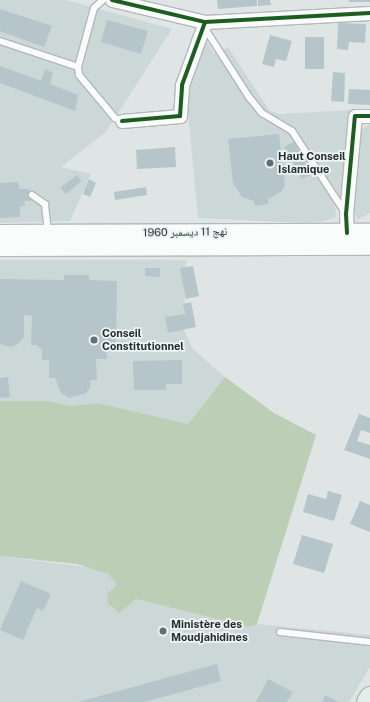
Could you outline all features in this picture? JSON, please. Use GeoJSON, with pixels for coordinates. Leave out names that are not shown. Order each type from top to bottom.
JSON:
{"type":"FeatureCollection","features":[{"type":"Feature","properties":{"kind":"main road","name":"نهج 11 ديسمبر 1960"},"geometry":{"type":"LineString","coordinates":[[0,234],[370,233]]}},
{"type":"Feature","properties":{"kind":"main road","name":"نهج 11 ديسمبر 1960"},"geometry":{"type":"LineString","coordinates":[[0,247],[370,246]]}},
{"type":"Feature","properties":{"kind":"main road"},"geometry":{"type":"LineString","coordinates":[[367,702],[370,697]]}},
{"type":"Feature","properties":{"kind":"street"},"geometry":{"type":"LineString","coordinates":[[112,0],[205,24],[370,13]]}},
{"type":"Feature","properties":{"kind":"street"},"geometry":{"type":"LineString","coordinates":[[122,121],[180,116],[182,85],[205,24]]}},
{"type":"Feature","properties":{"kind":"street"},"geometry":{"type":"LineString","coordinates":[[347,233],[346,214],[355,116],[370,116]]}},
{"type":"Feature","properties":{"kind":"lane"},"geometry":{"type":"LineString","coordinates":[[103,0],[94,8],[78,67],[80,75],[115,118],[122,121]]}},
{"type":"Feature","properties":{"kind":"lane"},"geometry":{"type":"LineString","coordinates":[[205,24],[249,97],[262,113],[292,132],[346,214]]}},
{"type":"Feature","properties":{"kind":"lane"},"geometry":{"type":"LineString","coordinates":[[0,41],[78,67]]}},
{"type":"Feature","properties":{"kind":"lane"},"geometry":{"type":"LineString","coordinates":[[32,195],[45,204],[48,234]]}},
{"type":"Feature","properties":{"kind":"lane"},"geometry":{"type":"LineString","coordinates":[[280,632],[370,642]]}},
{"type":"Feature","properties":{"kind":"shaded area"},"geometry":{"type":"Polygon","coordinates":[[[0,0],[66,0],[172,29],[106,132],[61,167],[91,174],[70,221],[0,223],[0,0]]]}},
{"type":"Feature","properties":{"kind":"shaded area","name":"Haut Conseil Islamique"},"geometry":{"type":"Polygon","coordinates":[[[206,40],[214,54],[228,47],[269,110],[279,114],[352,110],[344,201],[335,206],[336,217],[321,222],[303,223],[198,218],[187,102],[188,79],[206,40]]]}},
{"type":"Feature","properties":{"kind":"shaded area"},"geometry":{"type":"Polygon","coordinates":[[[370,124],[370,213],[357,220],[351,205],[356,132],[370,124]]]}},
{"type":"Feature","properties":{"kind":"shaded area","name":"Conseil Constitutionnel"},"geometry":{"type":"Polygon","coordinates":[[[0,260],[186,260],[184,330],[193,349],[225,377],[188,424],[98,403],[70,406],[48,401],[0,401],[0,260]]]}},
{"type":"Feature","properties":{"kind":"shaded area","name":"Ministère des Moudjahidines"},"geometry":{"type":"Polygon","coordinates":[[[0,556],[94,568],[108,574],[117,585],[136,599],[249,627],[257,624],[370,635],[370,667],[349,702],[0,702],[0,556]]]}},
{"type":"Feature","properties":{"kind":"green space"},"geometry":{"type":"Polygon","coordinates":[[[225,377],[274,413],[316,435],[257,624],[249,627],[136,599],[119,613],[108,604],[107,594],[117,585],[108,574],[77,564],[0,556],[0,401],[48,401],[70,406],[98,403],[188,424],[225,377]]]}},
{"type":"Feature","properties":{"kind":"building"},"geometry":{"type":"Polygon","coordinates":[[[217,0],[257,0],[257,6],[218,9],[217,0]]]}},
{"type":"Feature","properties":{"kind":"building"},"geometry":{"type":"Polygon","coordinates":[[[258,0],[270,0],[271,5],[258,6],[258,0]]]}},
{"type":"Feature","properties":{"kind":"building"},"geometry":{"type":"Polygon","coordinates":[[[349,0],[370,0],[370,2],[349,2],[349,0]]]}},
{"type":"Feature","properties":{"kind":"building"},"geometry":{"type":"Polygon","coordinates":[[[0,9],[52,26],[44,47],[0,31],[0,9]]]}},
{"type":"Feature","properties":{"kind":"building"},"geometry":{"type":"Polygon","coordinates":[[[107,20],[148,31],[141,54],[101,42],[107,20]]]}},
{"type":"Feature","properties":{"kind":"building"},"geometry":{"type":"Polygon","coordinates":[[[338,23],[366,24],[365,43],[349,42],[348,50],[337,49],[338,23]]]}},
{"type":"Feature","properties":{"kind":"building"},"geometry":{"type":"Polygon","coordinates":[[[270,35],[292,41],[286,61],[276,59],[274,67],[262,64],[270,35]]]}},
{"type":"Feature","properties":{"kind":"building"},"geometry":{"type":"Polygon","coordinates":[[[305,37],[324,37],[324,69],[305,69],[305,37]]]}},
{"type":"Feature","properties":{"kind":"building"},"geometry":{"type":"Polygon","coordinates":[[[0,66],[41,81],[45,69],[53,73],[50,84],[78,95],[75,111],[0,83],[0,66]]]}},
{"type":"Feature","properties":{"kind":"building"},"geometry":{"type":"Polygon","coordinates":[[[333,72],[345,73],[344,102],[331,101],[333,72]]]}},
{"type":"Feature","properties":{"kind":"building"},"geometry":{"type":"Polygon","coordinates":[[[349,89],[370,90],[370,105],[348,104],[349,89]]]}},
{"type":"Feature","properties":{"kind":"building"},"geometry":{"type":"Polygon","coordinates":[[[279,134],[285,186],[281,192],[268,199],[268,204],[255,206],[254,201],[242,197],[233,183],[228,139],[279,134]]]}},
{"type":"Feature","properties":{"kind":"building"},"geometry":{"type":"Polygon","coordinates":[[[294,142],[312,174],[302,179],[284,147],[294,142]]]}},
{"type":"Feature","properties":{"kind":"building"},"geometry":{"type":"Polygon","coordinates":[[[175,147],[176,167],[137,169],[136,150],[175,147]]]}},
{"type":"Feature","properties":{"kind":"building"},"geometry":{"type":"Polygon","coordinates":[[[77,175],[82,181],[66,194],[60,188],[77,175]]]}},
{"type":"Feature","properties":{"kind":"building"},"geometry":{"type":"Polygon","coordinates":[[[89,179],[96,183],[90,197],[83,194],[89,179]]]}},
{"type":"Feature","properties":{"kind":"building"},"geometry":{"type":"Polygon","coordinates":[[[18,182],[20,189],[29,189],[31,201],[24,201],[25,206],[20,206],[20,217],[0,218],[0,183],[18,182]]]}},
{"type":"Feature","properties":{"kind":"building"},"geometry":{"type":"Polygon","coordinates":[[[146,187],[147,195],[115,200],[114,192],[146,187]]]}},
{"type":"Feature","properties":{"kind":"building"},"geometry":{"type":"Polygon","coordinates":[[[193,266],[199,296],[186,299],[180,268],[193,266]]]}},
{"type":"Feature","properties":{"kind":"building"},"geometry":{"type":"Polygon","coordinates":[[[145,268],[160,268],[160,277],[145,276],[145,268]]]}},
{"type":"Feature","properties":{"kind":"building"},"geometry":{"type":"Polygon","coordinates":[[[64,275],[89,275],[89,280],[117,281],[116,346],[106,349],[107,359],[96,359],[97,380],[90,380],[90,388],[86,393],[69,398],[61,393],[55,378],[49,378],[49,360],[42,360],[42,349],[39,348],[38,345],[31,345],[32,316],[24,315],[24,337],[18,344],[11,347],[0,344],[0,279],[64,280],[64,275]]]}},
{"type":"Feature","properties":{"kind":"building"},"geometry":{"type":"Polygon","coordinates":[[[191,302],[196,327],[168,333],[165,317],[185,314],[183,304],[191,302]]]}},
{"type":"Feature","properties":{"kind":"building"},"geometry":{"type":"Polygon","coordinates":[[[182,360],[182,384],[166,384],[166,390],[134,390],[133,361],[182,360]]]}},
{"type":"Feature","properties":{"kind":"building"},"geometry":{"type":"Polygon","coordinates":[[[8,377],[10,397],[0,398],[0,378],[8,377]]]}},
{"type":"Feature","properties":{"kind":"building"},"geometry":{"type":"Polygon","coordinates":[[[359,414],[370,418],[370,433],[361,430],[357,441],[370,445],[370,459],[344,450],[359,414]]]}},
{"type":"Feature","properties":{"kind":"building"},"geometry":{"type":"Polygon","coordinates":[[[328,491],[342,495],[334,521],[303,512],[308,494],[326,499],[328,491]]]}},
{"type":"Feature","properties":{"kind":"building"},"geometry":{"type":"Polygon","coordinates":[[[360,501],[370,505],[370,532],[350,524],[360,501]]]}},
{"type":"Feature","properties":{"kind":"building"},"geometry":{"type":"Polygon","coordinates":[[[302,535],[333,544],[324,573],[293,564],[302,535]]]}},
{"type":"Feature","properties":{"kind":"building"},"geometry":{"type":"Polygon","coordinates":[[[21,581],[51,594],[43,611],[37,608],[23,640],[0,630],[21,581]]]}},
{"type":"Feature","properties":{"kind":"building"},"geometry":{"type":"Polygon","coordinates":[[[217,664],[221,681],[145,702],[78,702],[217,664]]]}},
{"type":"Feature","properties":{"kind":"building"},"geometry":{"type":"Polygon","coordinates":[[[268,679],[293,692],[287,702],[256,702],[268,679]]]}},
{"type":"Feature","properties":{"kind":"building"},"geometry":{"type":"Polygon","coordinates":[[[325,695],[339,702],[322,702],[325,695]]]}},
{"type":"Feature","properties":{"kind":"cycle path"},"geometry":{"type":"LineString","coordinates":[[112,0],[205,22],[370,13]]}},
{"type":"Feature","properties":{"kind":"cycle path"},"geometry":{"type":"LineString","coordinates":[[122,121],[180,116],[182,85],[205,22]]}},
{"type":"Feature","properties":{"kind":"cycle path"},"geometry":{"type":"LineString","coordinates":[[347,233],[346,214],[355,116],[370,116]]}},
{"type":"Feature","properties":{"kind":"place","name":"Haut Conseil Islamique"},"geometry":{"type":"Point","coordinates":[270,163]}},
{"type":"Feature","properties":{"kind":"place","name":"Conseil Constitutionnel"},"geometry":{"type":"Point","coordinates":[94,340]}},
{"type":"Feature","properties":{"kind":"place","name":"Ministère des Moudjahidines"},"geometry":{"type":"Point","coordinates":[163,631]}}]}
